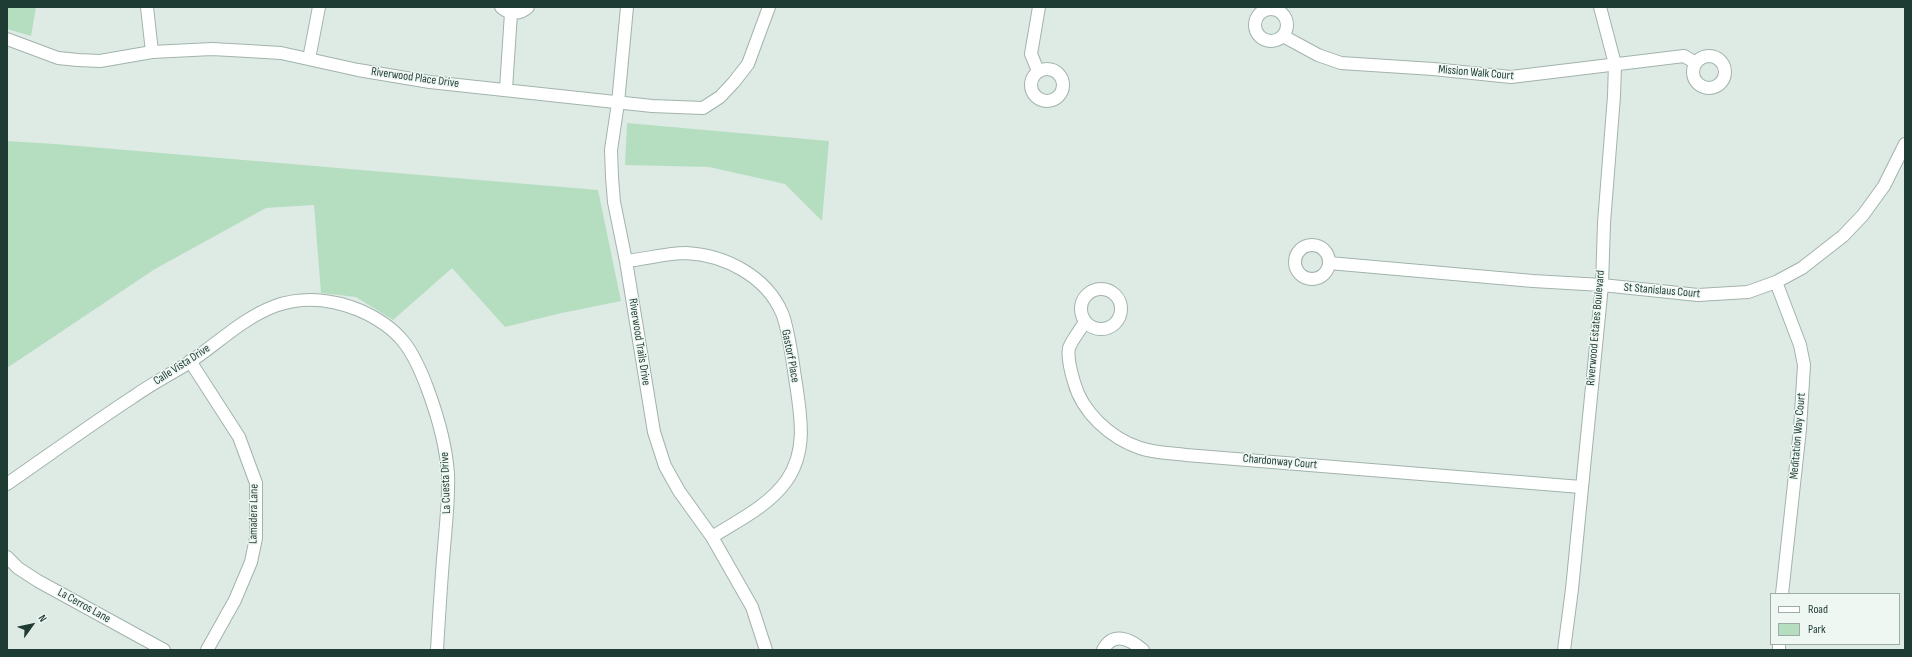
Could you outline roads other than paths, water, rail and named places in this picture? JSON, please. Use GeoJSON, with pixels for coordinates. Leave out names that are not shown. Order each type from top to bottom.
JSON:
{"type":"FeatureCollection","features":[{"type":"Feature","properties":{"kind":"street"},"geometry":{"type":"LineString","coordinates":[[147,7],[152,52]]}},
{"type":"Feature","properties":{"kind":"street"},"geometry":{"type":"LineString","coordinates":[[309,59],[319,7]]}},
{"type":"Feature","properties":{"kind":"street"},"geometry":{"type":"LineString","coordinates":[[506,89],[506,10],[518,13],[528,7]]}},
{"type":"Feature","properties":{"kind":"street","name":"Riverwood Trails Drive"},"geometry":{"type":"LineString","coordinates":[[627,7],[618,103],[611,150],[612,177],[614,202],[626,261],[654,432],[665,466],[679,491],[712,537],[752,607],[766,650]]}},
{"type":"Feature","properties":{"kind":"street","name":"Riverwood Place Drive"},"geometry":{"type":"LineString","coordinates":[[7,39],[58,58],[78,60],[100,61],[152,52],[212,49],[281,53],[358,70],[430,82],[506,89],[618,103],[703,108],[720,97],[748,64],[769,7]]}},
{"type":"Feature","properties":{"kind":"street"},"geometry":{"type":"LineString","coordinates":[[1038,71],[1030,54],[1039,7]]}},
{"type":"Feature","properties":{"kind":"street","name":"Riverwood Estates Boulevard"},"geometry":{"type":"LineString","coordinates":[[1564,650],[1572,589],[1602,285],[1604,224],[1614,96],[1615,64],[1600,7]]}},
{"type":"Feature","properties":{"kind":"street","name":"Mission Walk Court"},"geometry":{"type":"LineString","coordinates":[[1283,36],[1318,55],[1341,62],[1511,77],[1684,56],[1696,63]]}},
{"type":"Feature","properties":{"kind":"street","name":"St Stanislaus Court"},"geometry":{"type":"LineString","coordinates":[[1329,263],[1533,281],[1602,285],[1698,295],[1725,295],[1748,292],[1776,282],[1802,268],[1843,236],[1863,215],[1884,186],[1905,144]]}},
{"type":"Feature","properties":{"kind":"street","name":"Gastorf Place"},"geometry":{"type":"LineString","coordinates":[[626,261],[685,253],[711,256],[736,266],[754,278],[770,293],[782,313],[791,352],[801,420],[801,442],[787,480],[773,495],[752,512],[712,537]]}},
{"type":"Feature","properties":{"kind":"street","name":"Meditation Way Court"},"geometry":{"type":"LineString","coordinates":[[1776,282],[1800,345],[1804,365],[1800,429],[1782,593]]}},
{"type":"Feature","properties":{"kind":"street","name":"Calle Vista Drive"},"geometry":{"type":"LineString","coordinates":[[7,484],[134,396],[190,361],[252,317],[276,306],[300,300],[325,300],[352,307],[373,316]]}},
{"type":"Feature","properties":{"kind":"street","name":"La Cuesta Drive"},"geometry":{"type":"LineString","coordinates":[[373,316],[390,326],[404,340],[413,355],[437,414],[444,444],[448,473],[448,510],[437,650]]}},
{"type":"Feature","properties":{"kind":"street","name":"Chardonway Court"},"geometry":{"type":"LineString","coordinates":[[1085,322],[1069,348],[1070,370],[1076,390],[1083,404],[1094,418],[1124,441],[1141,448],[1186,455],[1581,487]]}},
{"type":"Feature","properties":{"kind":"street","name":"Lamadera Lane"},"geometry":{"type":"LineString","coordinates":[[190,361],[239,437],[256,483],[256,538],[251,562],[235,600],[208,650]]}},
{"type":"Feature","properties":{"kind":"street","name":"La Cerros Lane"},"geometry":{"type":"LineString","coordinates":[[7,557],[18,568],[38,581],[164,650]]}},
{"type":"Feature","properties":{"kind":"street"},"geometry":{"type":"LineString","coordinates":[[1103,650],[1106,645],[1117,638],[1128,639],[1143,650]]}}]}
